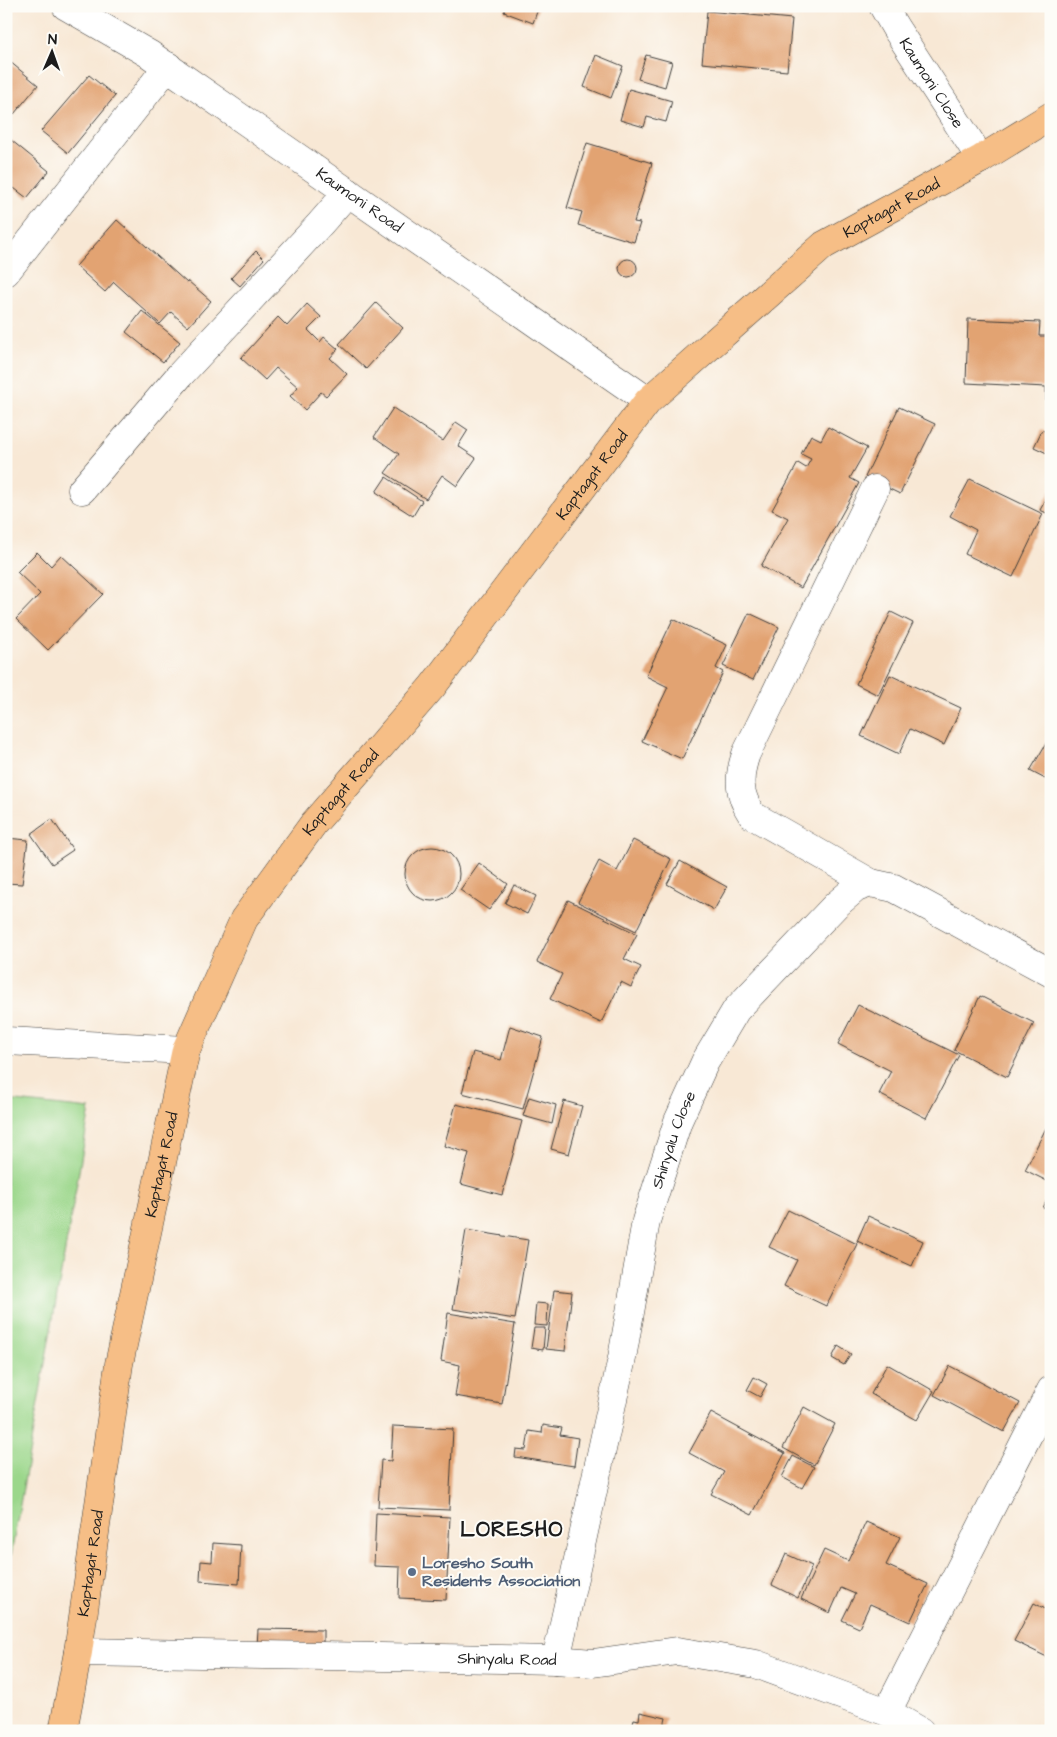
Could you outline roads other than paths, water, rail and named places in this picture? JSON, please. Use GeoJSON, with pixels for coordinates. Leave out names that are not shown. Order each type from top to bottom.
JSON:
{"type":"FeatureCollection","features":[{"type":"Feature","properties":{"kind":"main road","name":"Kaptagat Road"},"geometry":{"type":"LineString","coordinates":[[63,1731],[78,1652],[119,1364],[186,1050],[244,919],[314,824],[432,687],[648,401],[824,245],[981,159],[1051,116]]}},
{"type":"Feature","properties":{"kind":"street","name":"Kaumoni Road"},"geometry":{"type":"LineString","coordinates":[[66,6],[168,66],[648,401]]}},
{"type":"Feature","properties":{"kind":"street","name":"Kaumoni Close"},"geometry":{"type":"LineString","coordinates":[[883,6],[981,159]]}},
{"type":"Feature","properties":{"kind":"street"},"geometry":{"type":"LineString","coordinates":[[6,272],[168,66]]}},
{"type":"Feature","properties":{"kind":"street"},"geometry":{"type":"LineString","coordinates":[[82,490],[180,375],[348,192]]}},
{"type":"Feature","properties":{"kind":"street"},"geometry":{"type":"LineString","coordinates":[[875,489],[746,754],[740,770],[744,803],[752,814],[871,883],[894,888],[1051,973]]}},
{"type":"Feature","properties":{"kind":"street","name":"Shinyalu Close"},"geometry":{"type":"LineString","coordinates":[[556,1660],[622,1358],[646,1221],[678,1121],[705,1062],[736,1010],[836,905],[856,888],[871,883]]}},
{"type":"Feature","properties":{"kind":"street"},"geometry":{"type":"LineString","coordinates":[[6,1041],[186,1050]]}},
{"type":"Feature","properties":{"kind":"street"},"geometry":{"type":"LineString","coordinates":[[887,1712],[1051,1390]]}},
{"type":"Feature","properties":{"kind":"street","name":"Shinyalu Road"},"geometry":{"type":"LineString","coordinates":[[78,1652],[556,1660],[593,1663],[677,1651],[756,1664],[887,1712],[920,1731]]}},
{"type":"Feature","properties":{"kind":"place","name":"Loresho South Residents Association"},"geometry":{"type":"Point","coordinates":[412,1572]}},
{"type":"Feature","properties":{"kind":"district","name":"LORESHO"},"geometry":{"type":"Point","coordinates":[512,1529]}}]}
